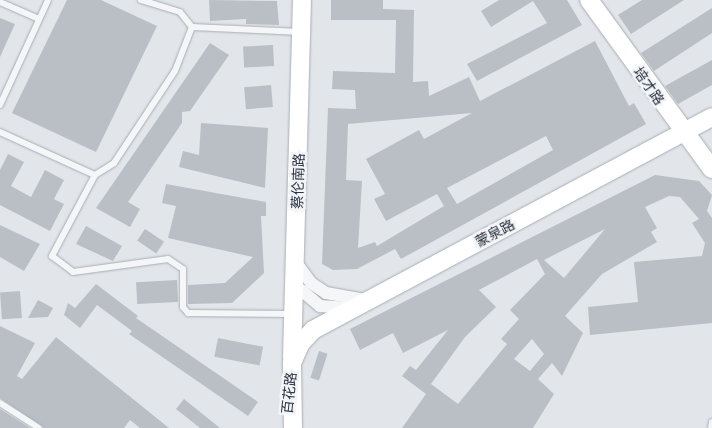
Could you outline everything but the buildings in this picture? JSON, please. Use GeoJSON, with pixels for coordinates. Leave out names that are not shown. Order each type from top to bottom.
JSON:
{"type":"FeatureCollection","features":[{"type":"Feature","properties":{"kind":"main road","name":"蔡伦南路"},"geometry":{"type":"LineString","coordinates":[[292,363],[302,0]]}},
{"type":"Feature","properties":{"kind":"main road","name":"培才路"},"geometry":{"type":"LineString","coordinates":[[588,0],[682,133],[712,169]]}},
{"type":"Feature","properties":{"kind":"main road","name":"蒙泉路"},"geometry":{"type":"LineString","coordinates":[[292,363],[306,336],[353,308],[712,117]]}},
{"type":"Feature","properties":{"kind":"main road","name":"百花路"},"geometry":{"type":"LineString","coordinates":[[285,428],[292,363]]}},
{"type":"Feature","properties":{"kind":"main road","name":"百花路"},"geometry":{"type":"LineString","coordinates":[[292,363],[292,428]]}},
{"type":"Feature","properties":{"kind":"street"},"geometry":{"type":"LineString","coordinates":[[295,261],[312,283],[326,293],[369,299]]}},
{"type":"Feature","properties":{"kind":"street"},"geometry":{"type":"LineString","coordinates":[[295,285],[320,306],[353,308]]}},
{"type":"Feature","properties":{"kind":"lane"},"geometry":{"type":"LineString","coordinates":[[0,105],[37,18],[48,0]]}},
{"type":"Feature","properties":{"kind":"lane"},"geometry":{"type":"LineString","coordinates":[[141,0],[180,12],[192,27],[302,32]]}},
{"type":"Feature","properties":{"kind":"lane"},"geometry":{"type":"LineString","coordinates":[[0,2],[37,18]]}},
{"type":"Feature","properties":{"kind":"lane"},"geometry":{"type":"LineString","coordinates":[[192,27],[176,71],[114,163],[95,175],[52,256],[73,272],[168,259],[183,269],[183,307],[188,312],[294,314]]}},
{"type":"Feature","properties":{"kind":"lane"},"geometry":{"type":"LineString","coordinates":[[0,132],[95,175]]}},
{"type":"Feature","properties":{"kind":"lane"},"geometry":{"type":"LineString","coordinates":[[0,403],[39,428]]}},
{"type":"Feature","properties":{"kind":"lane"},"geometry":{"type":"LineString","coordinates":[[711,428],[712,422]]}}]}
